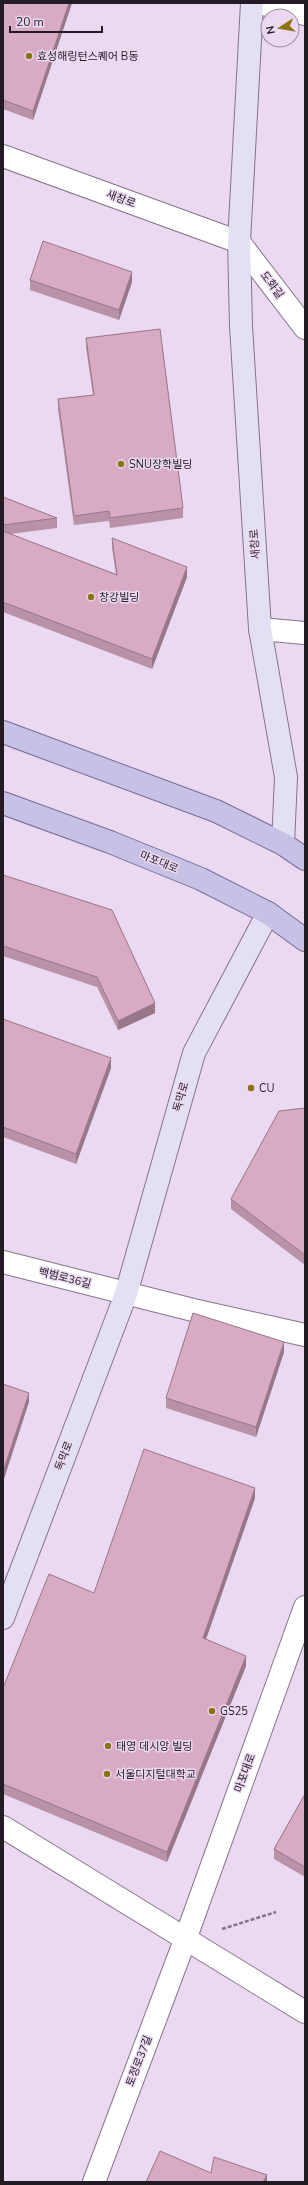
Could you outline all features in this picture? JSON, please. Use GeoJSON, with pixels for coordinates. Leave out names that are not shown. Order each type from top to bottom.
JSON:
{"type":"FeatureCollection","features":[{"type":"Feature","properties":{"kind":"main road","name":"새창로"},"geometry":{"type":"LineString","coordinates":[[252,3],[239,242],[242,326],[260,629],[286,777],[283,844]]}},
{"type":"Feature","properties":{"kind":"main road"},"geometry":{"type":"LineString","coordinates":[[3,732],[216,811],[283,844],[305,859]]}},
{"type":"Feature","properties":{"kind":"main road","name":"마포대로"},"geometry":{"type":"LineString","coordinates":[[3,803],[110,842],[201,879],[268,913],[305,940]]}},
{"type":"Feature","properties":{"kind":"main road","name":"독막로"},"geometry":{"type":"LineString","coordinates":[[3,1618],[126,1294],[194,1053],[268,913]]}},
{"type":"Feature","properties":{"kind":"street"},"geometry":{"type":"LineString","coordinates":[[259,3],[305,14]]}},
{"type":"Feature","properties":{"kind":"street","name":"새창로"},"geometry":{"type":"LineString","coordinates":[[3,156],[239,242]]}},
{"type":"Feature","properties":{"kind":"street","name":"도화길"},"geometry":{"type":"LineString","coordinates":[[239,242],[305,328]]}},
{"type":"Feature","properties":{"kind":"street"},"geometry":{"type":"LineString","coordinates":[[260,629],[305,633]]}},
{"type":"Feature","properties":{"kind":"street","name":"백범로36길"},"geometry":{"type":"LineString","coordinates":[[3,1262],[126,1294]]}},
{"type":"Feature","properties":{"kind":"street"},"geometry":{"type":"LineString","coordinates":[[126,1294],[305,1335]]}},
{"type":"Feature","properties":{"kind":"street","name":"마포대로"},"geometry":{"type":"LineString","coordinates":[[185,1940],[305,1607]]}},
{"type":"Feature","properties":{"kind":"street"},"geometry":{"type":"LineString","coordinates":[[3,1827],[185,1940],[305,2012]]}},
{"type":"Feature","properties":{"kind":"street","name":"토정로37길"},"geometry":{"type":"LineString","coordinates":[[94,2182],[185,1940]]}},
{"type":"Feature","properties":{"kind":"path"},"geometry":{"type":"LineString","coordinates":[[185,1940],[276,1912]]}},
{"type":"Feature","properties":{"kind":"building","name":"효성해링턴스퀘어 B동"},"geometry":{"type":"Polygon","coordinates":[[[3,3],[69,3],[33,111],[3,100],[3,3]]]}},
{"type":"Feature","properties":{"kind":"building"},"geometry":{"type":"Polygon","coordinates":[[[43,241],[132,272],[119,310],[30,280],[43,241]]]}},
{"type":"Feature","properties":{"kind":"building","name":"SNU장학빌딩"},"geometry":{"type":"Polygon","coordinates":[[[160,329],[183,508],[110,518],[109,511],[74,516],[58,399],[94,395],[86,338],[160,329]]]}},
{"type":"Feature","properties":{"kind":"building"},"geometry":{"type":"Polygon","coordinates":[[[3,497],[57,518],[3,525],[3,497]]]}},
{"type":"Feature","properties":{"kind":"building","name":"창강빌딩"},"geometry":{"type":"Polygon","coordinates":[[[3,531],[117,575],[112,538],[187,567],[152,659],[3,602],[3,531]]]}},
{"type":"Feature","properties":{"kind":"building"},"geometry":{"type":"Polygon","coordinates":[[[3,875],[112,910],[155,1003],[118,1021],[97,977],[3,946],[3,875]]]}},
{"type":"Feature","properties":{"kind":"building"},"geometry":{"type":"Polygon","coordinates":[[[3,1019],[111,1058],[76,1154],[3,1127],[3,1019]]]}},
{"type":"Feature","properties":{"kind":"building"},"geometry":{"type":"Polygon","coordinates":[[[305,1108],[305,1255],[231,1199],[279,1111],[305,1108]]]}},
{"type":"Feature","properties":{"kind":"building"},"geometry":{"type":"Polygon","coordinates":[[[193,1313],[284,1342],[256,1427],[166,1398],[193,1313]]]}},
{"type":"Feature","properties":{"kind":"building"},"geometry":{"type":"Polygon","coordinates":[[[3,1384],[29,1393],[3,1472],[3,1384]]]}},
{"type":"Feature","properties":{"kind":"building","name":"태영 데시앙 빌딩"},"geometry":{"type":"Polygon","coordinates":[[[144,1449],[255,1488],[203,1638],[246,1656],[167,1852],[3,1784],[3,1688],[49,1574],[94,1593],[144,1449]]]}},
{"type":"Feature","properties":{"kind":"building"},"geometry":{"type":"Polygon","coordinates":[[[305,1794],[305,1867],[274,1849],[305,1794]]]}},
{"type":"Feature","properties":{"kind":"building"},"geometry":{"type":"Polygon","coordinates":[[[160,2151],[211,2173],[214,2157],[267,2175],[263,2182],[146,2182],[160,2151]]]}},
{"type":"Feature","properties":{"kind":"place","name":"효성해링턴스퀘어 B동"},"geometry":{"type":"Point","coordinates":[29,56]}},
{"type":"Feature","properties":{"kind":"place","name":"SNU장학빌딩"},"geometry":{"type":"Point","coordinates":[121,464]}},
{"type":"Feature","properties":{"kind":"place","name":"창강빌딩"},"geometry":{"type":"Point","coordinates":[91,597]}},
{"type":"Feature","properties":{"kind":"place","name":"CU"},"geometry":{"type":"Point","coordinates":[251,1088]}},
{"type":"Feature","properties":{"kind":"place","name":"GS25"},"geometry":{"type":"Point","coordinates":[212,1711]}},
{"type":"Feature","properties":{"kind":"place","name":"태영 데시앙 빌딩"},"geometry":{"type":"Point","coordinates":[108,1746]}},
{"type":"Feature","properties":{"kind":"place","name":"서울디지털대학교"},"geometry":{"type":"Point","coordinates":[107,1774]}}]}
